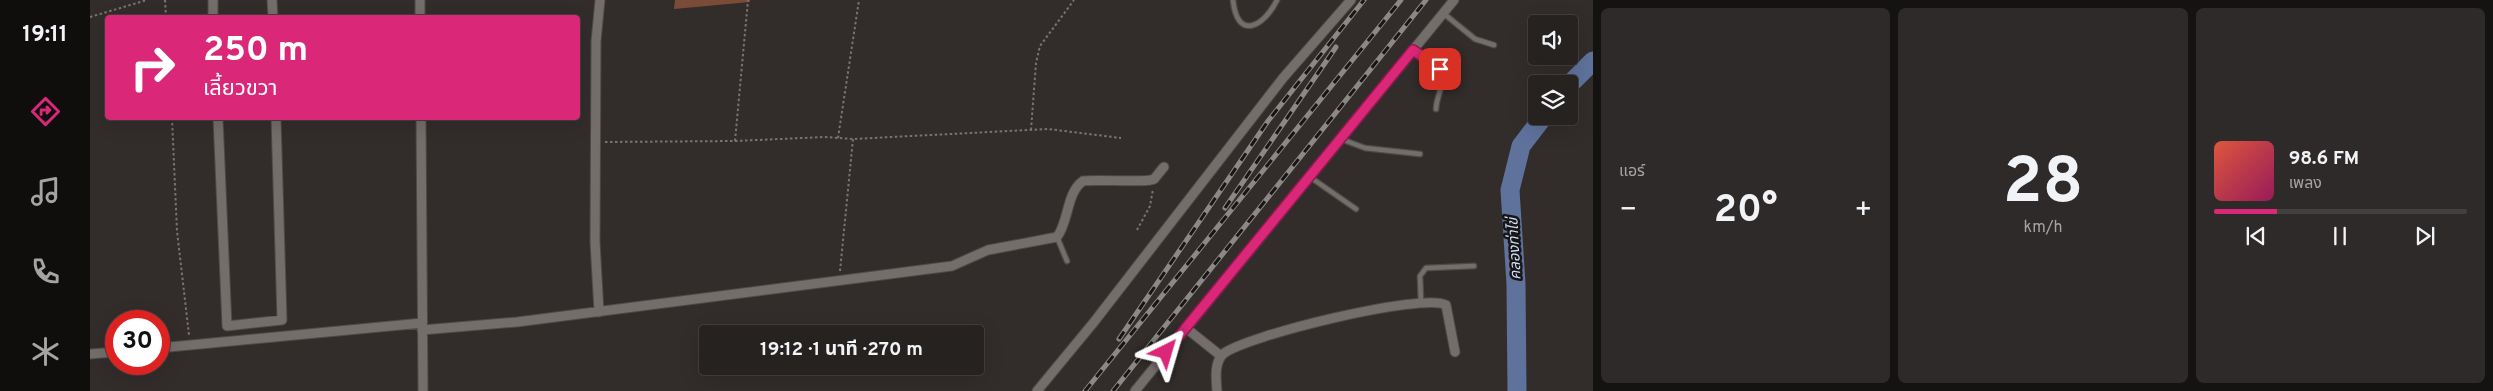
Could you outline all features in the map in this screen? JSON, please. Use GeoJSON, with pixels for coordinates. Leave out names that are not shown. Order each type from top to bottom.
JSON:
{"type":"FeatureCollection","features":[{"type":"Feature","properties":{"kind":"street"},"geometry":{"type":"LineString","coordinates":[[213,0],[213,15]]}},
{"type":"Feature","properties":{"kind":"street"},"geometry":{"type":"LineString","coordinates":[[272,0],[273,15]]}},
{"type":"Feature","properties":{"kind":"street"},"geometry":{"type":"LineString","coordinates":[[420,0],[420,15]]}},
{"type":"Feature","properties":{"kind":"street"},"geometry":{"type":"LineString","coordinates":[[599,312],[595,242],[596,41],[600,0]]}},
{"type":"Feature","properties":{"kind":"street"},"geometry":{"type":"LineString","coordinates":[[1037,391],[1094,322],[1283,78],[1351,0]]}},
{"type":"Feature","properties":{"kind":"street"},"geometry":{"type":"LineString","coordinates":[[1135,391],[1454,0]]}},
{"type":"Feature","properties":{"kind":"street"},"geometry":{"type":"LineString","coordinates":[[218,120],[227,326],[282,320],[276,120]]}},
{"type":"Feature","properties":{"kind":"street"},"geometry":{"type":"LineString","coordinates":[[421,120],[423,391]]}},
{"type":"Feature","properties":{"kind":"street"},"geometry":{"type":"LineString","coordinates":[[170,347],[422,327],[517,322],[952,266],[988,250],[1057,238],[1075,191],[1083,181],[1113,179],[1147,181],[1153,179],[1164,167]]}},
{"type":"Feature","properties":{"kind":"street"},"geometry":{"type":"LineString","coordinates":[[1217,391],[1217,367],[1221,356],[1236,346],[1371,310],[1421,302],[1442,303],[1446,306],[1455,352]]}},
{"type":"Feature","properties":{"kind":"street"},"geometry":{"type":"LineString","coordinates":[[1186,328],[1221,356]]}},
{"type":"Feature","properties":{"kind":"street"},"geometry":{"type":"LineString","coordinates":[[90,354],[105,353]]}},
{"type":"Feature","properties":{"kind":"lane"},"geometry":{"type":"LineString","coordinates":[[1233,0],[1237,20],[1241,24],[1250,26],[1262,20],[1277,0]]}},
{"type":"Feature","properties":{"kind":"lane"},"geometry":{"type":"LineString","coordinates":[[1443,13],[1475,38],[1494,45]]}},
{"type":"Feature","properties":{"kind":"lane"},"geometry":{"type":"LineString","coordinates":[[1413,50],[1442,72],[1444,76],[1436,98],[1436,109]]}},
{"type":"Feature","properties":{"kind":"lane"},"geometry":{"type":"LineString","coordinates":[[1341,138],[1365,148],[1420,154]]}},
{"type":"Feature","properties":{"kind":"lane"},"geometry":{"type":"LineString","coordinates":[[1310,177],[1356,209]]}},
{"type":"Feature","properties":{"kind":"lane"},"geometry":{"type":"LineString","coordinates":[[1057,238],[1067,261]]}},
{"type":"Feature","properties":{"kind":"lane"},"geometry":{"type":"LineString","coordinates":[[1421,302],[1420,276],[1426,268],[1474,266]]}},
{"type":"Feature","properties":{"kind":"path"},"geometry":{"type":"LineString","coordinates":[[90,18],[147,0]]}},
{"type":"Feature","properties":{"kind":"path"},"geometry":{"type":"LineString","coordinates":[[165,0],[166,15]]}},
{"type":"Feature","properties":{"kind":"path"},"geometry":{"type":"LineString","coordinates":[[735,141],[748,0]]}},
{"type":"Feature","properties":{"kind":"path"},"geometry":{"type":"LineString","coordinates":[[838,138],[859,0]]}},
{"type":"Feature","properties":{"kind":"path"},"geometry":{"type":"LineString","coordinates":[[1031,130],[1036,63],[1040,46],[1074,0]]}},
{"type":"Feature","properties":{"kind":"path"},"geometry":{"type":"LineString","coordinates":[[172,120],[178,231],[190,345]]}},
{"type":"Feature","properties":{"kind":"path"},"geometry":{"type":"LineString","coordinates":[[596,142],[853,139],[1031,130],[1048,130],[1121,138]]}},
{"type":"Feature","properties":{"kind":"path"},"geometry":{"type":"LineString","coordinates":[[839,281],[853,139]]}},
{"type":"Feature","properties":{"kind":"path"},"geometry":{"type":"LineString","coordinates":[[1137,230],[1150,206],[1153,179]]}},
{"type":"Feature","properties":{"kind":"shaded area"},"geometry":{"type":"Polygon","coordinates":[[[675,0],[750,0],[750,2],[674,9],[675,0]]]}},
{"type":"Feature","properties":{"kind":"waterway","name":"คลองท่าไข่"},"geometry":{"type":"LineString","coordinates":[[1578,76],[1593,61]]}},
{"type":"Feature","properties":{"kind":"waterway","name":"คลองท่าไข่"},"geometry":{"type":"LineString","coordinates":[[1517,391],[1516,284],[1510,190],[1521,146],[1537,125]]}},
{"type":"Feature","properties":{"kind":"railway"},"geometry":{"type":"LineString","coordinates":[[1119,339],[1268,121],[1364,0]]}},
{"type":"Feature","properties":{"kind":"railway"},"geometry":{"type":"LineString","coordinates":[[1085,391],[1401,0]]}},
{"type":"Feature","properties":{"kind":"railway"},"geometry":{"type":"LineString","coordinates":[[1113,391],[1426,0]]}},
{"type":"Feature","properties":{"kind":"railway"},"geometry":{"type":"LineString","coordinates":[[1225,208],[1336,47]]}},
{"type":"Feature","properties":{"kind":"route"},"geometry":{"type":"LineString","coordinates":[[1166,352],[1413,50],[1440,69]]}}]}
